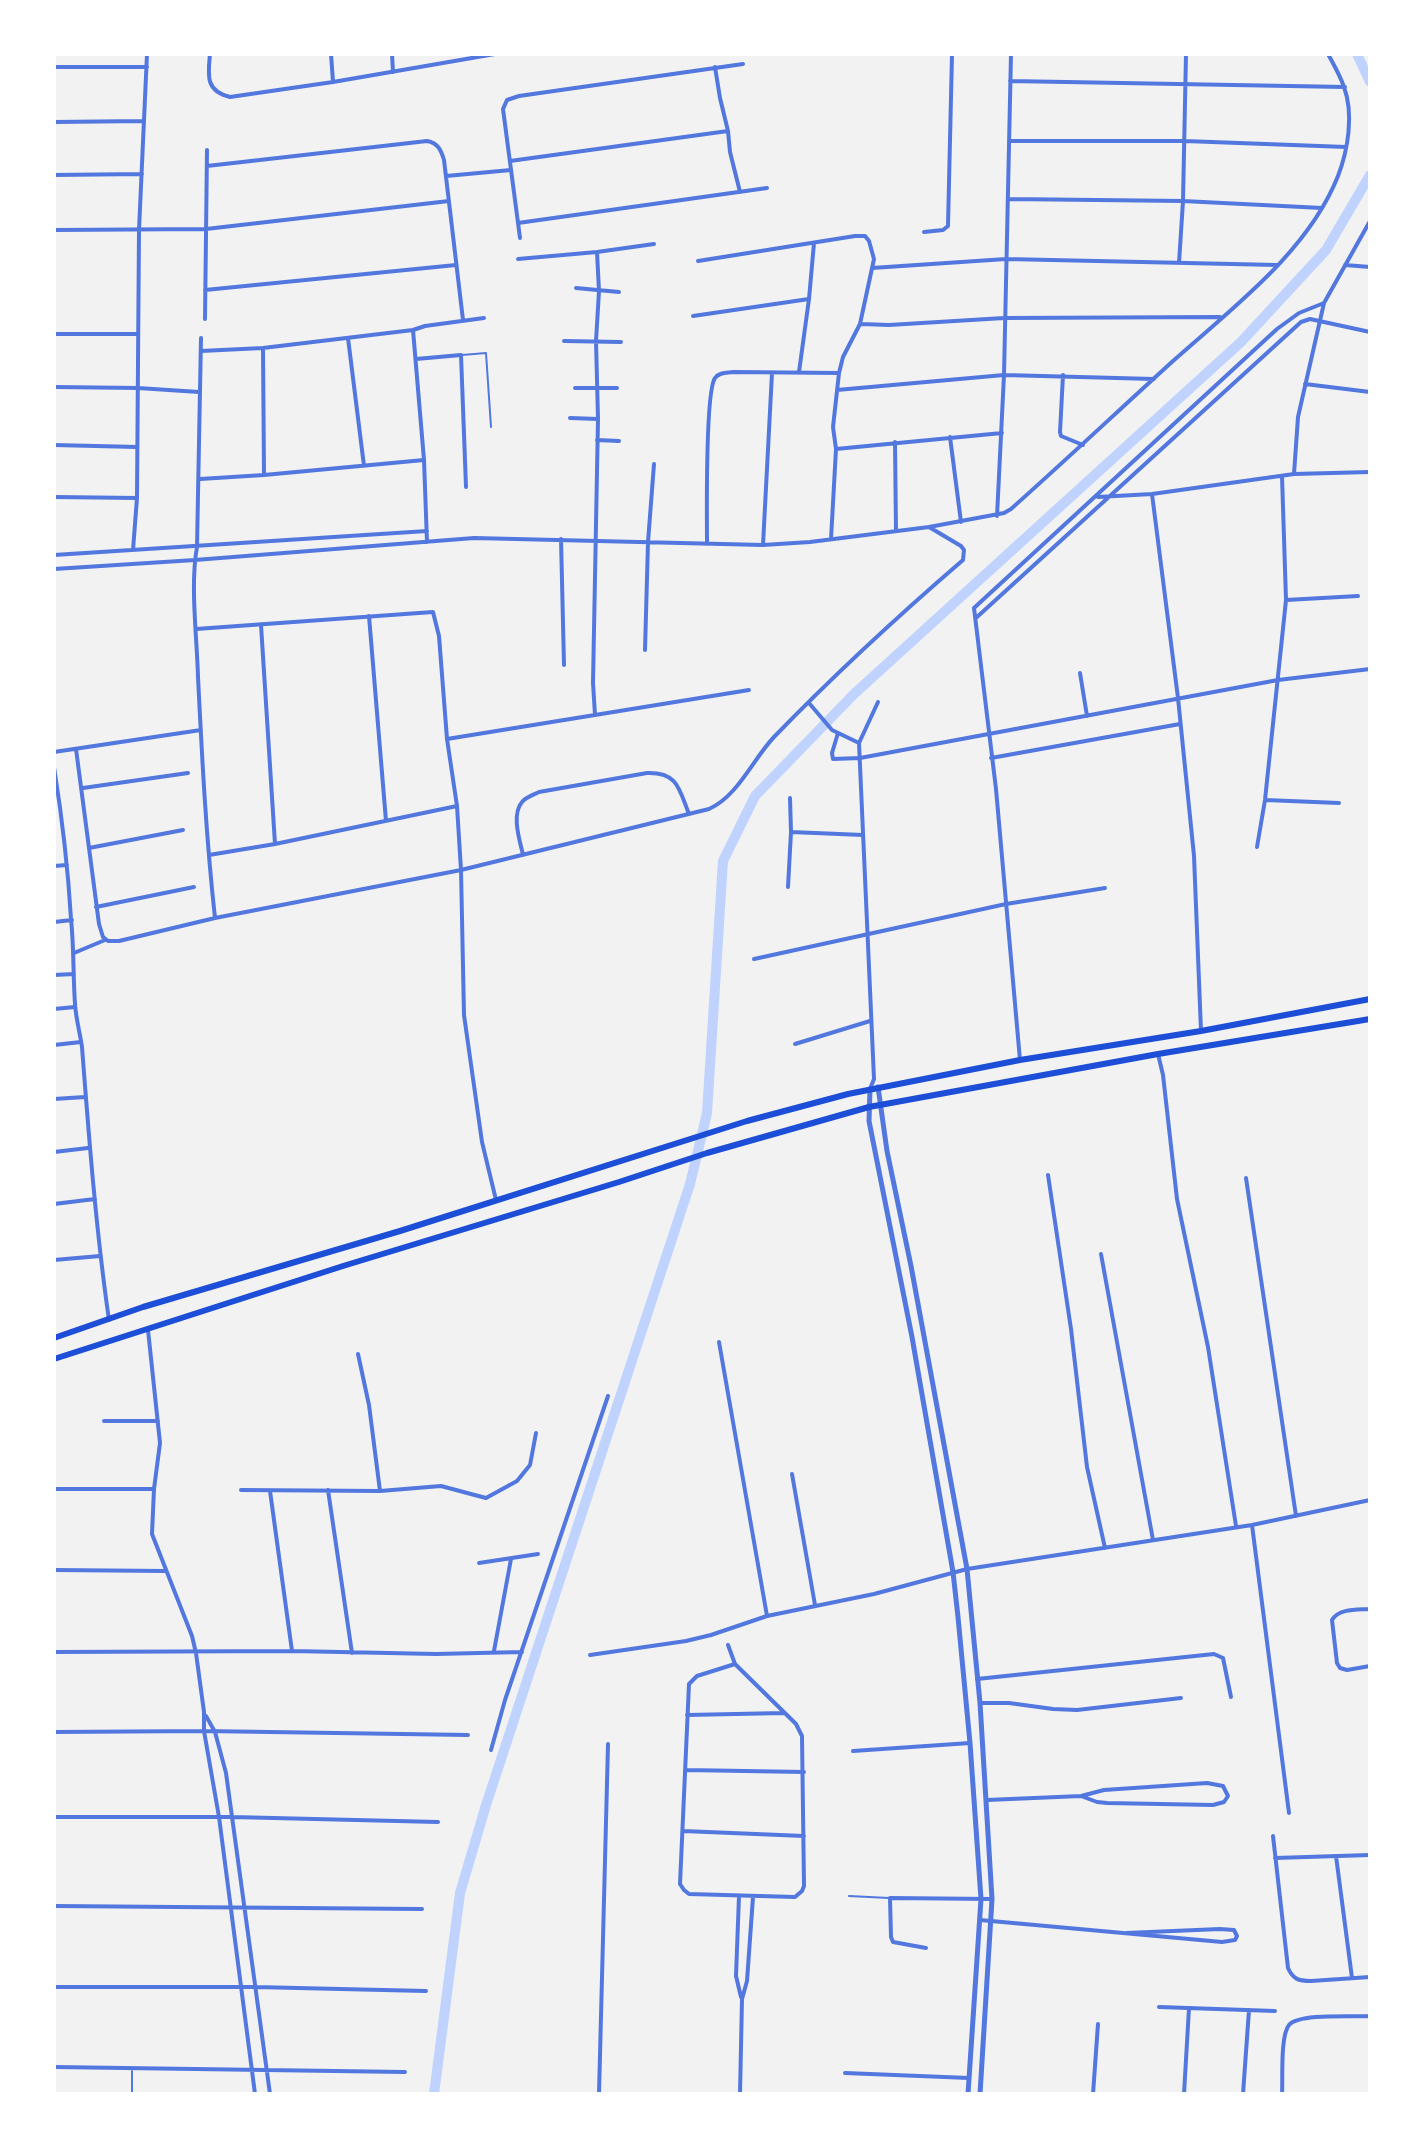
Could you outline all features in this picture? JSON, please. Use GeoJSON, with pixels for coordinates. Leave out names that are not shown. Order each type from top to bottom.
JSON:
{"type":"FeatureCollection","features":[{"type":"Feature","properties":{"kind":"main road"},"geometry":{"type":"LineString","coordinates":[[54,1338],[143,1307],[238,1281],[713,1132],[750,1126],[874,1088],[1370,999]]}},
{"type":"Feature","properties":{"kind":"main road"},"geometry":{"type":"LineString","coordinates":[[54,1359],[750,1139],[869,1107],[1370,1019]]}},
{"type":"Feature","properties":{"kind":"main road"},"geometry":{"type":"LineString","coordinates":[[750,1126],[750,1139]]}},
{"type":"Feature","properties":{"kind":"street"},"geometry":{"type":"LineString","coordinates":[[133,550],[137,498],[139,230],[147,54]]}},
{"type":"Feature","properties":{"kind":"street"},"geometry":{"type":"LineString","coordinates":[[210,54],[210,82],[215,90],[230,97],[495,54]]}},
{"type":"Feature","properties":{"kind":"street"},"geometry":{"type":"LineString","coordinates":[[331,54],[333,82]]}},
{"type":"Feature","properties":{"kind":"street"},"geometry":{"type":"LineString","coordinates":[[392,54],[393,72]]}},
{"type":"Feature","properties":{"kind":"street"},"geometry":{"type":"LineString","coordinates":[[924,232],[943,230],[948,226],[952,54]]}},
{"type":"Feature","properties":{"kind":"street"},"geometry":{"type":"LineString","coordinates":[[997,516],[1004,375],[1011,54]]}},
{"type":"Feature","properties":{"kind":"street"},"geometry":{"type":"LineString","coordinates":[[1179,263],[1186,54]]}},
{"type":"Feature","properties":{"kind":"street"},"geometry":{"type":"LineString","coordinates":[[54,569],[474,538],[763,545],[929,527],[997,516],[1011,509],[1083,445],[1277,265],[1304,234],[1322,208],[1338,175],[1346,147],[1348,111],[1345,87],[1328,54]]}},
{"type":"Feature","properties":{"kind":"street"},"geometry":{"type":"LineString","coordinates":[[520,238],[503,109],[507,100],[743,64]]}},
{"type":"Feature","properties":{"kind":"street"},"geometry":{"type":"LineString","coordinates":[[54,67],[147,67]]}},
{"type":"Feature","properties":{"kind":"street"},"geometry":{"type":"LineString","coordinates":[[715,67],[740,192]]}},
{"type":"Feature","properties":{"kind":"street"},"geometry":{"type":"LineString","coordinates":[[1010,81],[1345,87]]}},
{"type":"Feature","properties":{"kind":"street"},"geometry":{"type":"LineString","coordinates":[[54,122],[144,121]]}},
{"type":"Feature","properties":{"kind":"street"},"geometry":{"type":"LineString","coordinates":[[510,161],[728,131]]}},
{"type":"Feature","properties":{"kind":"street"},"geometry":{"type":"LineString","coordinates":[[207,166],[427,141],[437,145],[442,152],[446,176],[463,320]]}},
{"type":"Feature","properties":{"kind":"street"},"geometry":{"type":"LineString","coordinates":[[1009,141],[1185,141],[1346,147]]}},
{"type":"Feature","properties":{"kind":"street"},"geometry":{"type":"LineString","coordinates":[[205,319],[207,150]]}},
{"type":"Feature","properties":{"kind":"street"},"geometry":{"type":"LineString","coordinates":[[446,176],[511,170]]}},
{"type":"Feature","properties":{"kind":"street"},"geometry":{"type":"LineString","coordinates":[[54,175],[142,174]]}},
{"type":"Feature","properties":{"kind":"street"},"geometry":{"type":"LineString","coordinates":[[518,223],[767,188]]}},
{"type":"Feature","properties":{"kind":"street"},"geometry":{"type":"LineString","coordinates":[[1008,199],[1183,201],[1322,208]]}},
{"type":"Feature","properties":{"kind":"street"},"geometry":{"type":"LineString","coordinates":[[54,230],[206,229],[449,201]]}},
{"type":"Feature","properties":{"kind":"street"},"geometry":{"type":"LineString","coordinates":[[1294,474],[1298,417],[1324,303],[1370,221]]}},
{"type":"Feature","properties":{"kind":"street"},"geometry":{"type":"LineString","coordinates":[[698,261],[855,236],[865,236],[869,241],[874,259],[860,324],[843,357],[839,373],[833,427],[836,449],[831,539]]}},
{"type":"Feature","properties":{"kind":"street"},"geometry":{"type":"LineString","coordinates":[[799,372],[814,242]]}},
{"type":"Feature","properties":{"kind":"street"},"geometry":{"type":"LineString","coordinates":[[518,259],[654,244]]}},
{"type":"Feature","properties":{"kind":"street"},"geometry":{"type":"LineString","coordinates":[[595,715],[597,252]]}},
{"type":"Feature","properties":{"kind":"street"},"geometry":{"type":"LineString","coordinates":[[872,268],[1006,259],[1277,265]]}},
{"type":"Feature","properties":{"kind":"street"},"geometry":{"type":"LineString","coordinates":[[205,290],[456,265]]}},
{"type":"Feature","properties":{"kind":"street"},"geometry":{"type":"LineString","coordinates":[[1345,265],[1370,267]]}},
{"type":"Feature","properties":{"kind":"street"},"geometry":{"type":"LineString","coordinates":[[576,288],[619,292]]}},
{"type":"Feature","properties":{"kind":"street"},"geometry":{"type":"LineString","coordinates":[[693,316],[809,299]]}},
{"type":"Feature","properties":{"kind":"street"},"geometry":{"type":"LineString","coordinates":[[1020,1060],[996,789],[974,608],[1277,329],[1299,313],[1324,303]]}},
{"type":"Feature","properties":{"kind":"street"},"geometry":{"type":"LineString","coordinates":[[860,324],[1004,318],[1222,317]]}},
{"type":"Feature","properties":{"kind":"street"},"geometry":{"type":"LineString","coordinates":[[201,351],[263,348],[484,318]]}},
{"type":"Feature","properties":{"kind":"street"},"geometry":{"type":"LineString","coordinates":[[975,618],[1301,322],[1310,319],[1370,332]]}},
{"type":"Feature","properties":{"kind":"street"},"geometry":{"type":"LineString","coordinates":[[413,330],[424,460],[427,542]]}},
{"type":"Feature","properties":{"kind":"street"},"geometry":{"type":"LineString","coordinates":[[54,334],[137,334]]}},
{"type":"Feature","properties":{"kind":"street"},"geometry":{"type":"LineString","coordinates":[[201,338],[196,629],[205,827],[215,918]]}},
{"type":"Feature","properties":{"kind":"street"},"geometry":{"type":"LineString","coordinates":[[348,338],[364,467]]}},
{"type":"Feature","properties":{"kind":"street"},"geometry":{"type":"LineString","coordinates":[[564,341],[621,342]]}},
{"type":"Feature","properties":{"kind":"street"},"geometry":{"type":"LineString","coordinates":[[263,348],[264,475]]}},
{"type":"Feature","properties":{"kind":"street"},"geometry":{"type":"LineString","coordinates":[[416,359],[461,355],[466,487]]}},
{"type":"Feature","properties":{"kind":"street"},"geometry":{"type":"LineString","coordinates":[[707,544],[707,478],[715,377],[733,372],[839,373]]}},
{"type":"Feature","properties":{"kind":"street"},"geometry":{"type":"LineString","coordinates":[[763,545],[772,373]]}},
{"type":"Feature","properties":{"kind":"street"},"geometry":{"type":"LineString","coordinates":[[837,390],[1004,375],[1154,379]]}},
{"type":"Feature","properties":{"kind":"street"},"geometry":{"type":"LineString","coordinates":[[1063,375],[1061,436],[1083,445]]}},
{"type":"Feature","properties":{"kind":"street"},"geometry":{"type":"LineString","coordinates":[[1305,384],[1370,392]]}},
{"type":"Feature","properties":{"kind":"street"},"geometry":{"type":"LineString","coordinates":[[54,387],[199,392]]}},
{"type":"Feature","properties":{"kind":"street"},"geometry":{"type":"LineString","coordinates":[[575,388],[617,388]]}},
{"type":"Feature","properties":{"kind":"street"},"geometry":{"type":"LineString","coordinates":[[570,418],[598,419]]}},
{"type":"Feature","properties":{"kind":"street"},"geometry":{"type":"LineString","coordinates":[[836,449],[1002,433]]}},
{"type":"Feature","properties":{"kind":"street"},"geometry":{"type":"LineString","coordinates":[[950,437],[961,522]]}},
{"type":"Feature","properties":{"kind":"street"},"geometry":{"type":"LineString","coordinates":[[597,440],[619,441]]}},
{"type":"Feature","properties":{"kind":"street"},"geometry":{"type":"LineString","coordinates":[[895,442],[896,531]]}},
{"type":"Feature","properties":{"kind":"street"},"geometry":{"type":"LineString","coordinates":[[54,445],[137,447]]}},
{"type":"Feature","properties":{"kind":"street"},"geometry":{"type":"LineString","coordinates":[[199,479],[424,460]]}},
{"type":"Feature","properties":{"kind":"street"},"geometry":{"type":"LineString","coordinates":[[645,650],[654,464]]}},
{"type":"Feature","properties":{"kind":"street"},"geometry":{"type":"LineString","coordinates":[[1096,497],[1152,494],[1294,474],[1370,472]]}},
{"type":"Feature","properties":{"kind":"street"},"geometry":{"type":"LineString","coordinates":[[1257,847],[1265,800],[1286,600],[1282,476]]}},
{"type":"Feature","properties":{"kind":"street"},"geometry":{"type":"LineString","coordinates":[[1152,494],[1194,856],[1201,1031]]}},
{"type":"Feature","properties":{"kind":"street"},"geometry":{"type":"LineString","coordinates":[[54,497],[137,498]]}},
{"type":"Feature","properties":{"kind":"street"},"geometry":{"type":"LineString","coordinates":[[73,953],[105,940],[119,941],[215,918],[461,870],[719,805],[771,740],[896,618],[963,560],[964,550],[961,546],[929,527]]}},
{"type":"Feature","properties":{"kind":"street"},"geometry":{"type":"LineString","coordinates":[[54,555],[427,531]]}},
{"type":"Feature","properties":{"kind":"street"},"geometry":{"type":"LineString","coordinates":[[561,539],[564,665]]}},
{"type":"Feature","properties":{"kind":"street"},"geometry":{"type":"LineString","coordinates":[[1286,600],[1358,596]]}},
{"type":"Feature","properties":{"kind":"street"},"geometry":{"type":"LineString","coordinates":[[196,629],[433,612],[457,806],[464,1015],[482,1142],[496,1200]]}},
{"type":"Feature","properties":{"kind":"street"},"geometry":{"type":"LineString","coordinates":[[369,616],[386,821]]}},
{"type":"Feature","properties":{"kind":"street"},"geometry":{"type":"LineString","coordinates":[[261,625],[275,844]]}},
{"type":"Feature","properties":{"kind":"street"},"geometry":{"type":"LineString","coordinates":[[835,732],[833,759],[860,758],[1278,680],[1370,669]]}},
{"type":"Feature","properties":{"kind":"street"},"geometry":{"type":"LineString","coordinates":[[1080,673],[1087,716]]}},
{"type":"Feature","properties":{"kind":"street"},"geometry":{"type":"LineString","coordinates":[[447,739],[749,690]]}},
{"type":"Feature","properties":{"kind":"street"},"geometry":{"type":"LineString","coordinates":[[809,702],[835,732],[859,743]]}},
{"type":"Feature","properties":{"kind":"street"},"geometry":{"type":"LineString","coordinates":[[878,702],[859,743],[874,1079],[869,1107],[953,1572],[981,1899],[968,2094]]}},
{"type":"Feature","properties":{"kind":"street"},"geometry":{"type":"LineString","coordinates":[[991,758],[1180,724]]}},
{"type":"Feature","properties":{"kind":"street"},"geometry":{"type":"LineString","coordinates":[[54,752],[201,730]]}},
{"type":"Feature","properties":{"kind":"street"},"geometry":{"type":"LineString","coordinates":[[76,749],[96,907],[105,940]]}},
{"type":"Feature","properties":{"kind":"street"},"geometry":{"type":"LineString","coordinates":[[54,767],[72,920],[75,1007],[81,1042],[88,1148],[109,1320]]}},
{"type":"Feature","properties":{"kind":"street"},"geometry":{"type":"LineString","coordinates":[[523,855],[518,810],[525,799],[539,792],[661,772],[674,779],[689,814]]}},
{"type":"Feature","properties":{"kind":"street"},"geometry":{"type":"LineString","coordinates":[[82,788],[188,773]]}},
{"type":"Feature","properties":{"kind":"street"},"geometry":{"type":"LineString","coordinates":[[788,887],[790,798]]}},
{"type":"Feature","properties":{"kind":"street"},"geometry":{"type":"LineString","coordinates":[[1265,800],[1339,803]]}},
{"type":"Feature","properties":{"kind":"street"},"geometry":{"type":"LineString","coordinates":[[209,855],[457,806]]}},
{"type":"Feature","properties":{"kind":"street"},"geometry":{"type":"LineString","coordinates":[[54,815],[61,814]]}},
{"type":"Feature","properties":{"kind":"street"},"geometry":{"type":"LineString","coordinates":[[89,848],[183,830]]}},
{"type":"Feature","properties":{"kind":"street"},"geometry":{"type":"LineString","coordinates":[[791,832],[863,835]]}},
{"type":"Feature","properties":{"kind":"street"},"geometry":{"type":"LineString","coordinates":[[54,866],[67,865]]}},
{"type":"Feature","properties":{"kind":"street"},"geometry":{"type":"LineString","coordinates":[[96,907],[194,887]]}},
{"type":"Feature","properties":{"kind":"street"},"geometry":{"type":"LineString","coordinates":[[754,959],[1006,904],[1105,888]]}},
{"type":"Feature","properties":{"kind":"street"},"geometry":{"type":"LineString","coordinates":[[54,922],[72,920]]}},
{"type":"Feature","properties":{"kind":"street"},"geometry":{"type":"LineString","coordinates":[[54,975],[74,974]]}},
{"type":"Feature","properties":{"kind":"street"},"geometry":{"type":"LineString","coordinates":[[54,1009],[75,1007]]}},
{"type":"Feature","properties":{"kind":"street"},"geometry":{"type":"LineString","coordinates":[[795,1044],[870,1021]]}},
{"type":"Feature","properties":{"kind":"street"},"geometry":{"type":"LineString","coordinates":[[54,1045],[81,1042]]}},
{"type":"Feature","properties":{"kind":"street"},"geometry":{"type":"LineString","coordinates":[[1158,1054],[1177,1199],[1208,1347],[1236,1526]]}},
{"type":"Feature","properties":{"kind":"street"},"geometry":{"type":"LineString","coordinates":[[874,1088],[881,1104],[887,1151],[967,1569],[980,1703],[992,1899],[980,2094]]}},
{"type":"Feature","properties":{"kind":"street"},"geometry":{"type":"LineString","coordinates":[[54,1099],[85,1097]]}},
{"type":"Feature","properties":{"kind":"street"},"geometry":{"type":"LineString","coordinates":[[54,1152],[88,1148]]}},
{"type":"Feature","properties":{"kind":"street"},"geometry":{"type":"LineString","coordinates":[[1048,1175],[1071,1329],[1087,1467],[1105,1548]]}},
{"type":"Feature","properties":{"kind":"street"},"geometry":{"type":"LineString","coordinates":[[1246,1178],[1296,1516]]}},
{"type":"Feature","properties":{"kind":"street"},"geometry":{"type":"LineString","coordinates":[[54,1204],[96,1199]]}},
{"type":"Feature","properties":{"kind":"street"},"geometry":{"type":"LineString","coordinates":[[1101,1254],[1153,1540]]}},
{"type":"Feature","properties":{"kind":"street"},"geometry":{"type":"LineString","coordinates":[[54,1260],[100,1256]]}},
{"type":"Feature","properties":{"kind":"street"},"geometry":{"type":"LineString","coordinates":[[148,1329],[160,1443],[152,1534],[196,1653],[204,1731],[219,1817],[255,2094]]}},
{"type":"Feature","properties":{"kind":"street"},"geometry":{"type":"LineString","coordinates":[[719,1342],[767,1616]]}},
{"type":"Feature","properties":{"kind":"street"},"geometry":{"type":"LineString","coordinates":[[358,1354],[369,1405],[380,1491]]}},
{"type":"Feature","properties":{"kind":"street"},"geometry":{"type":"LineString","coordinates":[[491,1750],[608,1396]]}},
{"type":"Feature","properties":{"kind":"street"},"geometry":{"type":"LineString","coordinates":[[104,1421],[158,1421]]}},
{"type":"Feature","properties":{"kind":"street"},"geometry":{"type":"LineString","coordinates":[[241,1490],[380,1491],[441,1486],[486,1498],[517,1481],[530,1465],[536,1433]]}},
{"type":"Feature","properties":{"kind":"street"},"geometry":{"type":"LineString","coordinates":[[792,1474],[815,1606]]}},
{"type":"Feature","properties":{"kind":"street"},"geometry":{"type":"LineString","coordinates":[[54,1489],[154,1489]]}},
{"type":"Feature","properties":{"kind":"street"},"geometry":{"type":"LineString","coordinates":[[328,1490],[352,1653]]}},
{"type":"Feature","properties":{"kind":"street"},"geometry":{"type":"LineString","coordinates":[[270,1491],[292,1651]]}},
{"type":"Feature","properties":{"kind":"street"},"geometry":{"type":"LineString","coordinates":[[590,1655],[699,1638],[767,1616],[874,1594],[967,1569],[1252,1525],[1370,1500]]}},
{"type":"Feature","properties":{"kind":"street"},"geometry":{"type":"LineString","coordinates":[[1252,1525],[1289,1813]]}},
{"type":"Feature","properties":{"kind":"street"},"geometry":{"type":"LineString","coordinates":[[479,1563],[538,1554]]}},
{"type":"Feature","properties":{"kind":"street"},"geometry":{"type":"LineString","coordinates":[[494,1651],[511,1559]]}},
{"type":"Feature","properties":{"kind":"street"},"geometry":{"type":"LineString","coordinates":[[54,1570],[165,1571]]}},
{"type":"Feature","properties":{"kind":"street"},"geometry":{"type":"LineString","coordinates":[[1370,1609],[1340,1612],[1332,1620],[1340,1668],[1347,1670],[1370,1666]]}},
{"type":"Feature","properties":{"kind":"street"},"geometry":{"type":"LineString","coordinates":[[728,1645],[735,1664],[800,1729],[804,1772],[804,1886],[799,1895],[789,1898],[689,1894],[680,1879],[689,1684],[693,1679],[735,1664]]}},
{"type":"Feature","properties":{"kind":"street"},"geometry":{"type":"LineString","coordinates":[[54,1652],[522,1652]]}},
{"type":"Feature","properties":{"kind":"street"},"geometry":{"type":"LineString","coordinates":[[977,1679],[1214,1654],[1223,1658],[1231,1697]]}},
{"type":"Feature","properties":{"kind":"street"},"geometry":{"type":"LineString","coordinates":[[980,1703],[1077,1710],[1181,1698]]}},
{"type":"Feature","properties":{"kind":"street"},"geometry":{"type":"LineString","coordinates":[[204,1712],[223,1756],[270,2094]]}},
{"type":"Feature","properties":{"kind":"street"},"geometry":{"type":"LineString","coordinates":[[686,1715],[784,1713]]}},
{"type":"Feature","properties":{"kind":"street"},"geometry":{"type":"LineString","coordinates":[[54,1732],[468,1735]]}},
{"type":"Feature","properties":{"kind":"street"},"geometry":{"type":"LineString","coordinates":[[853,1751],[970,1743]]}},
{"type":"Feature","properties":{"kind":"street"},"geometry":{"type":"LineString","coordinates":[[599,2094],[608,1744]]}},
{"type":"Feature","properties":{"kind":"street"},"geometry":{"type":"LineString","coordinates":[[685,1770],[804,1772]]}},
{"type":"Feature","properties":{"kind":"street"},"geometry":{"type":"LineString","coordinates":[[987,1800],[1081,1796],[1104,1790],[1207,1783],[1223,1786],[1228,1796],[1224,1802],[1213,1805],[1107,1803],[1081,1796]]}},
{"type":"Feature","properties":{"kind":"street"},"geometry":{"type":"LineString","coordinates":[[54,1817],[438,1822]]}},
{"type":"Feature","properties":{"kind":"street"},"geometry":{"type":"LineString","coordinates":[[682,1831],[804,1836]]}},
{"type":"Feature","properties":{"kind":"street"},"geometry":{"type":"LineString","coordinates":[[977,1837],[989,1836]]}},
{"type":"Feature","properties":{"kind":"street"},"geometry":{"type":"LineString","coordinates":[[1273,1836],[1288,1968],[1292,1976],[1302,1981],[1370,1977]]}},
{"type":"Feature","properties":{"kind":"street"},"geometry":{"type":"LineString","coordinates":[[1275,1858],[1370,1855]]}},
{"type":"Feature","properties":{"kind":"street"},"geometry":{"type":"LineString","coordinates":[[1336,1856],[1352,1978]]}},
{"type":"Feature","properties":{"kind":"street"},"geometry":{"type":"LineString","coordinates":[[739,1896],[736,1976],[742,1999]]}},
{"type":"Feature","properties":{"kind":"street"},"geometry":{"type":"LineString","coordinates":[[740,2094],[742,1999],[747,1981],[753,1897]]}},
{"type":"Feature","properties":{"kind":"street"},"geometry":{"type":"LineString","coordinates":[[926,1948],[893,1942],[890,1898],[992,1899]]}},
{"type":"Feature","properties":{"kind":"street"},"geometry":{"type":"LineString","coordinates":[[54,1906],[422,1909]]}},
{"type":"Feature","properties":{"kind":"street"},"geometry":{"type":"LineString","coordinates":[[980,1920],[1167,1939],[1222,1942],[1235,1940],[1237,1936],[1234,1930],[1220,1929],[1126,1933]]}},
{"type":"Feature","properties":{"kind":"street"},"geometry":{"type":"LineString","coordinates":[[54,1987],[426,1991]]}},
{"type":"Feature","properties":{"kind":"street"},"geometry":{"type":"LineString","coordinates":[[1159,2007],[1275,2011]]}},
{"type":"Feature","properties":{"kind":"street"},"geometry":{"type":"LineString","coordinates":[[1184,2094],[1189,2008]]}},
{"type":"Feature","properties":{"kind":"street"},"geometry":{"type":"LineString","coordinates":[[1243,2094],[1249,2010]]}},
{"type":"Feature","properties":{"kind":"street"},"geometry":{"type":"LineString","coordinates":[[1282,2094],[1288,2026],[1305,2018],[1370,2016]]}},
{"type":"Feature","properties":{"kind":"street"},"geometry":{"type":"LineString","coordinates":[[1093,2094],[1098,2024]]}},
{"type":"Feature","properties":{"kind":"street"},"geometry":{"type":"LineString","coordinates":[[54,2067],[405,2072]]}},
{"type":"Feature","properties":{"kind":"street"},"geometry":{"type":"LineString","coordinates":[[845,2073],[969,2078]]}},
{"type":"Feature","properties":{"kind":"lane"},"geometry":{"type":"LineString","coordinates":[[461,355],[486,353],[491,427]]}},
{"type":"Feature","properties":{"kind":"lane"},"geometry":{"type":"LineString","coordinates":[[849,1896],[890,1898]]}},
{"type":"Feature","properties":{"kind":"lane"},"geometry":{"type":"LineString","coordinates":[[132,2068],[132,2094]]}},
{"type":"Feature","properties":{"kind":"waterway"},"geometry":{"type":"LineString","coordinates":[[1357,54],[1370,82]]}},
{"type":"Feature","properties":{"kind":"waterway"},"geometry":{"type":"LineString","coordinates":[[434,2094],[460,1893],[486,1805],[690,1184],[707,1113],[723,861],[755,796],[854,694],[1241,342],[1326,250],[1370,175]]}}]}
